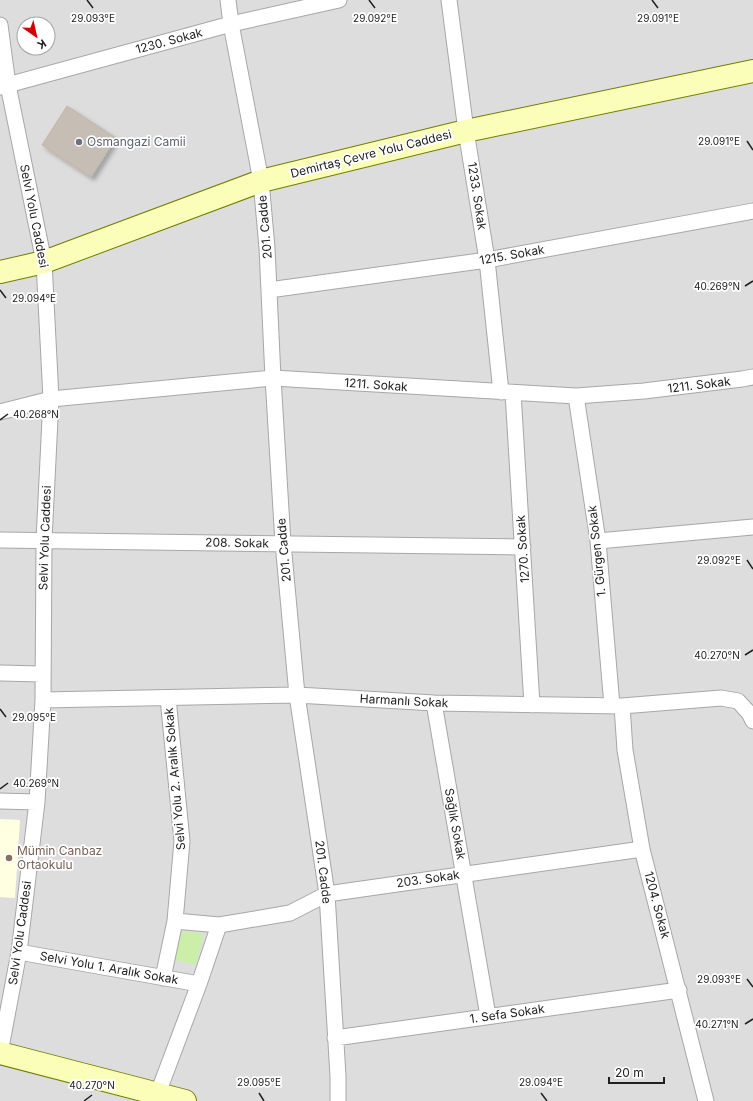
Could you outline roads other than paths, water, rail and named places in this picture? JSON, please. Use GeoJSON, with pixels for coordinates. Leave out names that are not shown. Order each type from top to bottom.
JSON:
{"type":"FeatureCollection","features":[{"type":"Feature","properties":{"kind":"main road","name":"Demirtaş Çevre Yolu Caddesi"},"geometry":{"type":"LineString","coordinates":[[0,272],[44,262],[261,181],[466,131],[753,71]]}},
{"type":"Feature","properties":{"kind":"main road"},"geometry":{"type":"LineString","coordinates":[[0,1053],[185,1101]]}},
{"type":"Feature","properties":{"kind":"street","name":"201. Cadde"},"geometry":{"type":"LineString","coordinates":[[228,0],[231,24],[261,181],[267,248],[283,543],[298,695],[327,894],[338,1076],[338,1101]]}},
{"type":"Feature","properties":{"kind":"street","name":"1230. Sokak"},"geometry":{"type":"LineString","coordinates":[[4,86],[231,24],[339,0]]}},
{"type":"Feature","properties":{"kind":"street","name":"1233. Sokak"},"geometry":{"type":"LineString","coordinates":[[449,0],[466,131],[507,393]]}},
{"type":"Feature","properties":{"kind":"street","name":"Selvi Yolu Caddesi"},"geometry":{"type":"LineString","coordinates":[[0,26],[4,86],[44,262],[51,399],[44,540],[43,700],[36,802],[19,952],[0,1053]]}},
{"type":"Feature","properties":{"kind":"street","name":"1215. Sokak"},"geometry":{"type":"LineString","coordinates":[[269,290],[487,260],[753,210]]}},
{"type":"Feature","properties":{"kind":"street","name":"1211. Sokak"},"geometry":{"type":"LineString","coordinates":[[0,412],[51,399],[273,378],[576,396],[644,391],[753,377]]}},
{"type":"Feature","properties":{"kind":"street","name":"1270. Sokak"},"geometry":{"type":"LineString","coordinates":[[507,393],[522,546],[532,705]]}},
{"type":"Feature","properties":{"kind":"street","name":"1. Gürgen Sokak"},"geometry":{"type":"LineString","coordinates":[[576,396],[598,541],[617,706]]}},
{"type":"Feature","properties":{"kind":"street"},"geometry":{"type":"LineString","coordinates":[[598,541],[753,527]]}},
{"type":"Feature","properties":{"kind":"street","name":"208. Sokak"},"geometry":{"type":"LineString","coordinates":[[0,540],[522,546]]}},
{"type":"Feature","properties":{"kind":"street"},"geometry":{"type":"LineString","coordinates":[[0,673],[42,674]]}},
{"type":"Feature","properties":{"kind":"street","name":"Harmanlı Sokak"},"geometry":{"type":"LineString","coordinates":[[43,700],[298,695],[434,704],[617,706],[721,698],[738,701],[749,713],[753,722]]}},
{"type":"Feature","properties":{"kind":"street","name":"Selvi Yolu 2. Aralık Sokak"},"geometry":{"type":"LineString","coordinates":[[163,978],[175,921],[182,842],[168,698]]}},
{"type":"Feature","properties":{"kind":"street","name":"Sağlık Sokak"},"geometry":{"type":"LineString","coordinates":[[434,704],[488,1016]]}},
{"type":"Feature","properties":{"kind":"street","name":"1204. Sokak"},"geometry":{"type":"LineString","coordinates":[[617,706],[642,849],[706,1101]]}},
{"type":"Feature","properties":{"kind":"street"},"geometry":{"type":"LineString","coordinates":[[0,801],[36,802]]}},
{"type":"Feature","properties":{"kind":"street","name":"203. Sokak"},"geometry":{"type":"LineString","coordinates":[[175,921],[219,925],[290,913],[327,894],[642,849]]}},
{"type":"Feature","properties":{"kind":"street"},"geometry":{"type":"LineString","coordinates":[[158,1093],[199,984],[219,925]]}},
{"type":"Feature","properties":{"kind":"street","name":"Selvi Yolu 1. Aralık Sokak"},"geometry":{"type":"LineString","coordinates":[[19,952],[199,984]]}},
{"type":"Feature","properties":{"kind":"street","name":"1. Sefa Sokak"},"geometry":{"type":"LineString","coordinates":[[335,1038],[679,990]]}},
{"type":"Feature","properties":{"kind":"place","name":"Osmangazi Camii"},"geometry":{"type":"Point","coordinates":[79,142]}},
{"type":"Feature","properties":{"kind":"place","name":"Mümin Canbaz Ortaokulu"},"geometry":{"type":"Point","coordinates":[9,858]}}]}
